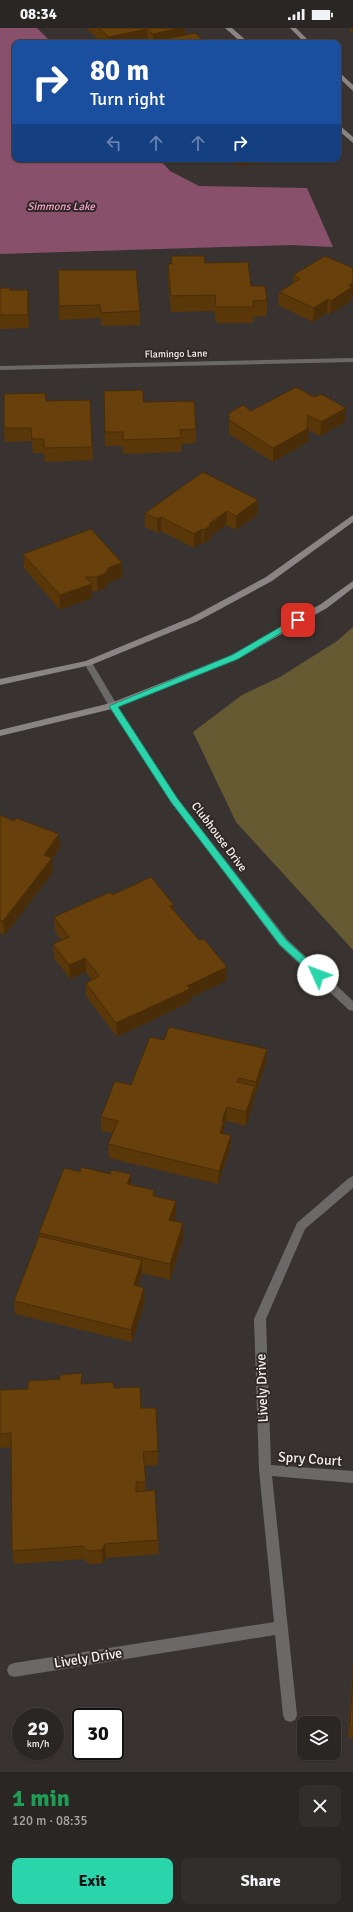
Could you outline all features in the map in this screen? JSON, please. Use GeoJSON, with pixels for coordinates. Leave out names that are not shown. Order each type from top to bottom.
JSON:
{"type":"FeatureCollection","features":[{"type":"Feature","properties":{"kind":"street"},"geometry":{"type":"LineString","coordinates":[[228,28],[242,40]]}},
{"type":"Feature","properties":{"kind":"street"},"geometry":{"type":"LineString","coordinates":[[293,28],[304,40]]}},
{"type":"Feature","properties":{"kind":"street"},"geometry":{"type":"LineString","coordinates":[[341,76],[353,89]]}},
{"type":"Feature","properties":{"kind":"street"},"geometry":{"type":"LineString","coordinates":[[341,129],[353,141]]}},
{"type":"Feature","properties":{"kind":"street","name":"Flamingo Lane"},"geometry":{"type":"LineString","coordinates":[[0,368],[353,360]]}},
{"type":"Feature","properties":{"kind":"street"},"geometry":{"type":"LineString","coordinates":[[0,682],[88,663],[195,619],[269,579],[353,518]]}},
{"type":"Feature","properties":{"kind":"street"},"geometry":{"type":"LineString","coordinates":[[0,733],[114,706],[235,657],[324,606],[353,584]]}},
{"type":"Feature","properties":{"kind":"street","name":"Clubhouse Drive"},"geometry":{"type":"LineString","coordinates":[[88,663],[174,800],[283,942],[353,1007]]}},
{"type":"Feature","properties":{"kind":"street","name":"Lively Drive"},"geometry":{"type":"LineString","coordinates":[[290,1715],[265,1470],[260,1319],[301,1226],[353,1181]]}},
{"type":"Feature","properties":{"kind":"street","name":"Spry Court"},"geometry":{"type":"LineString","coordinates":[[265,1470],[353,1477]]}},
{"type":"Feature","properties":{"kind":"street","name":"Lively Drive"},"geometry":{"type":"LineString","coordinates":[[14,1670],[281,1626]]}},
{"type":"Feature","properties":{"kind":"shaded area"},"geometry":{"type":"Polygon","coordinates":[[[353,627],[353,950],[236,822],[193,732],[242,695],[280,677],[337,641],[353,627]]]}},
{"type":"Feature","properties":{"kind":"water","name":"Simmons Lake"},"geometry":{"type":"Polygon","coordinates":[[[0,28],[37,28],[49,40],[12,40],[12,162],[162,162],[170,171],[199,186],[307,188],[333,247],[291,245],[0,254],[0,28]]]}},
{"type":"Feature","properties":{"kind":"building"},"geometry":{"type":"Polygon","coordinates":[[[99,28],[180,28],[153,34],[147,29],[109,37],[99,28]]]}},
{"type":"Feature","properties":{"kind":"building"},"geometry":{"type":"Polygon","coordinates":[[[195,33],[202,40],[161,40],[195,33]]]}},
{"type":"Feature","properties":{"kind":"building"},"geometry":{"type":"Polygon","coordinates":[[[171,256],[204,256],[205,263],[248,262],[251,286],[265,286],[267,300],[253,301],[254,307],[216,307],[215,295],[171,296],[168,264],[172,264],[171,256]]]}},
{"type":"Feature","properties":{"kind":"building"},"geometry":{"type":"Polygon","coordinates":[[[325,256],[353,268],[353,283],[349,285],[352,287],[331,301],[328,299],[314,308],[279,292],[300,279],[293,275],[325,256]]]}},
{"type":"Feature","properties":{"kind":"building"},"geometry":{"type":"Polygon","coordinates":[[[58,270],[136,270],[140,311],[101,313],[100,305],[59,306],[58,270]]]}},
{"type":"Feature","properties":{"kind":"building"},"geometry":{"type":"Polygon","coordinates":[[[0,288],[10,288],[10,290],[28,290],[28,315],[0,315],[0,288]]]}},
{"type":"Feature","properties":{"kind":"building"},"geometry":{"type":"Polygon","coordinates":[[[296,387],[314,397],[321,394],[346,408],[321,422],[308,415],[307,427],[309,428],[273,448],[229,420],[229,413],[243,405],[251,411],[296,387]]]}},
{"type":"Feature","properties":{"kind":"building"},"geometry":{"type":"Polygon","coordinates":[[[143,390],[143,402],[194,401],[196,429],[180,430],[181,438],[123,440],[123,432],[105,432],[104,391],[143,390]]]}},
{"type":"Feature","properties":{"kind":"building"},"geometry":{"type":"Polygon","coordinates":[[[45,393],[46,401],[90,400],[92,447],[44,448],[44,439],[32,439],[31,428],[4,428],[4,394],[45,393]]]}},
{"type":"Feature","properties":{"kind":"building"},"geometry":{"type":"Polygon","coordinates":[[[203,472],[258,500],[236,516],[227,511],[209,524],[211,525],[204,530],[202,529],[194,534],[161,517],[157,519],[145,513],[203,472]]]}},
{"type":"Feature","properties":{"kind":"building"},"geometry":{"type":"Polygon","coordinates":[[[91,529],[122,563],[108,568],[106,573],[97,577],[85,577],[92,584],[60,595],[23,554],[91,529]]]}},
{"type":"Feature","properties":{"kind":"building"},"geometry":{"type":"Polygon","coordinates":[[[0,815],[14,821],[16,818],[59,834],[44,855],[52,858],[3,921],[0,920],[0,815]]]}},
{"type":"Feature","properties":{"kind":"building"},"geometry":{"type":"Polygon","coordinates":[[[151,877],[174,905],[170,906],[199,940],[204,939],[227,967],[187,986],[190,989],[116,1023],[86,983],[99,976],[93,968],[85,958],[69,965],[53,944],[69,937],[54,917],[110,892],[112,895],[151,877]]]}},
{"type":"Feature","properties":{"kind":"building"},"geometry":{"type":"Polygon","coordinates":[[[169,1027],[267,1049],[256,1082],[239,1078],[237,1082],[255,1086],[246,1112],[227,1107],[220,1133],[231,1135],[219,1171],[108,1144],[118,1121],[101,1117],[115,1081],[131,1085],[150,1037],[164,1040],[169,1027]]]}},
{"type":"Feature","properties":{"kind":"building"},"geometry":{"type":"Polygon","coordinates":[[[81,1167],[110,1174],[111,1170],[131,1174],[127,1184],[154,1190],[153,1196],[176,1201],[169,1220],[183,1223],[170,1264],[39,1233],[64,1168],[80,1172],[81,1167]]]}},
{"type":"Feature","properties":{"kind":"building"},"geometry":{"type":"Polygon","coordinates":[[[39,1236],[142,1260],[134,1285],[144,1288],[131,1330],[14,1301],[39,1236]]]}},
{"type":"Feature","properties":{"kind":"building"},"geometry":{"type":"Polygon","coordinates":[[[82,1373],[81,1384],[113,1382],[114,1388],[140,1387],[141,1408],[156,1408],[158,1451],[143,1452],[146,1482],[136,1482],[136,1492],[155,1490],[158,1540],[105,1544],[102,1550],[88,1551],[83,1546],[12,1551],[11,1433],[0,1434],[0,1390],[28,1389],[28,1381],[60,1379],[60,1375],[82,1373]]]}},
{"type":"Feature","properties":{"kind":"building"},"geometry":{"type":"Polygon","coordinates":[[[353,1677],[353,1727],[350,1727],[353,1677]]]}},
{"type":"Feature","properties":{"kind":"route"},"geometry":{"type":"LineString","coordinates":[[298,620],[235,657],[114,706],[174,800],[283,942],[318,975]]}}]}
